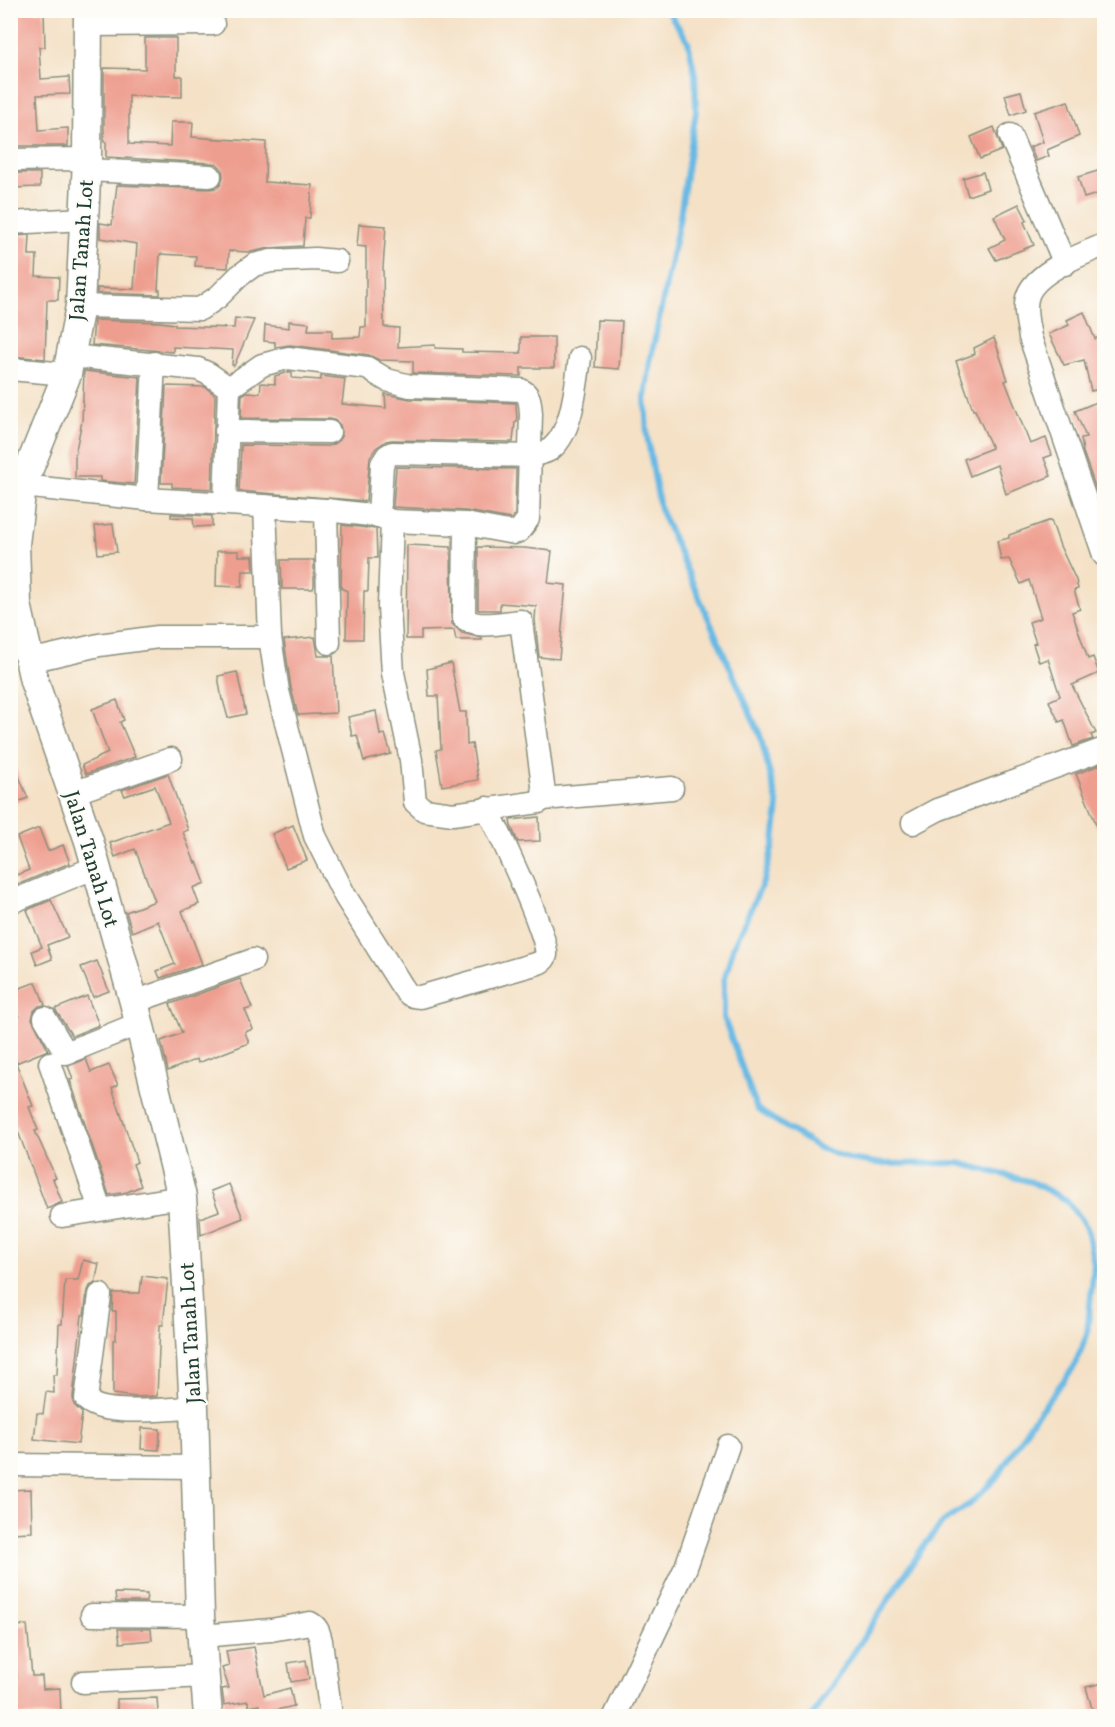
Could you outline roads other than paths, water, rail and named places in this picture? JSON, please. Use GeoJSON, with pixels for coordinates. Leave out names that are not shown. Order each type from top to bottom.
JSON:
{"type":"FeatureCollection","features":[{"type":"Feature","properties":{"kind":"main road","name":"Jalan Tanah Lot"},"geometry":{"type":"LineString","coordinates":[[88,18],[87,164],[80,306],[69,365],[22,486],[15,543],[16,594],[34,681],[96,867],[137,1013],[182,1197],[194,1408],[201,1626],[208,1716]]}},
{"type":"Feature","properties":{"kind":"street"},"geometry":{"type":"LineString","coordinates":[[88,18],[213,24]]}},
{"type":"Feature","properties":{"kind":"street"},"geometry":{"type":"LineString","coordinates":[[1010,135],[1065,264]]}},
{"type":"Feature","properties":{"kind":"street"},"geometry":{"type":"LineString","coordinates":[[10,160],[87,164],[210,176]]}},
{"type":"Feature","properties":{"kind":"street"},"geometry":{"type":"LineString","coordinates":[[10,224],[84,219]]}},
{"type":"Feature","properties":{"kind":"street"},"geometry":{"type":"LineString","coordinates":[[1104,245],[1044,275],[1028,294],[1026,308],[1030,337],[1104,555]]}},
{"type":"Feature","properties":{"kind":"street"},"geometry":{"type":"LineString","coordinates":[[80,306],[200,309],[219,297],[239,276],[254,265],[271,261],[315,259],[337,261]]}},
{"type":"Feature","properties":{"kind":"street"},"geometry":{"type":"LineString","coordinates":[[22,486],[147,499],[326,510],[386,519],[465,524],[514,533],[519,531],[528,519],[530,400],[521,390],[410,387],[387,380],[367,368],[288,358],[262,365],[229,388]]}},
{"type":"Feature","properties":{"kind":"street"},"geometry":{"type":"LineString","coordinates":[[580,358],[568,421],[561,438],[551,450],[530,456],[392,453],[382,464],[393,673],[411,760],[415,802],[424,810],[453,814],[539,802],[543,799],[672,788]]}},
{"type":"Feature","properties":{"kind":"street"},"geometry":{"type":"LineString","coordinates":[[147,499],[153,363]]}},
{"type":"Feature","properties":{"kind":"street"},"geometry":{"type":"LineString","coordinates":[[10,369],[153,363],[198,369],[229,388]]}},
{"type":"Feature","properties":{"kind":"street"},"geometry":{"type":"LineString","coordinates":[[225,503],[229,388]]}},
{"type":"Feature","properties":{"kind":"street"},"geometry":{"type":"LineString","coordinates":[[226,431],[329,432]]}},
{"type":"Feature","properties":{"kind":"street"},"geometry":{"type":"LineString","coordinates":[[265,506],[270,637],[278,691],[315,836],[345,896],[407,994],[412,997],[420,997],[542,962],[545,958],[546,948],[535,914],[487,808]]}},
{"type":"Feature","properties":{"kind":"street"},"geometry":{"type":"LineString","coordinates":[[326,510],[329,643]]}},
{"type":"Feature","properties":{"kind":"street"},"geometry":{"type":"LineString","coordinates":[[465,524],[464,618],[471,623],[484,624],[521,621],[543,799]]}},
{"type":"Feature","properties":{"kind":"street"},"geometry":{"type":"LineString","coordinates":[[29,661],[99,645],[158,637],[270,637]]}},
{"type":"Feature","properties":{"kind":"street"},"geometry":{"type":"LineString","coordinates":[[913,823],[937,810],[1104,749]]}},
{"type":"Feature","properties":{"kind":"street"},"geometry":{"type":"LineString","coordinates":[[73,793],[171,759]]}},
{"type":"Feature","properties":{"kind":"street"},"geometry":{"type":"LineString","coordinates":[[16,900],[96,867]]}},
{"type":"Feature","properties":{"kind":"street"},"geometry":{"type":"LineString","coordinates":[[45,1018],[66,1053],[137,1013],[253,960]]}},
{"type":"Feature","properties":{"kind":"street"},"geometry":{"type":"LineString","coordinates":[[50,1064],[100,1209]]}},
{"type":"Feature","properties":{"kind":"street"},"geometry":{"type":"LineString","coordinates":[[62,1216],[182,1197]]}},
{"type":"Feature","properties":{"kind":"street"},"geometry":{"type":"LineString","coordinates":[[100,1295],[86,1399],[89,1403],[99,1408],[124,1410],[194,1408]]}},
{"type":"Feature","properties":{"kind":"street"},"geometry":{"type":"LineString","coordinates":[[615,1716],[686,1567],[728,1446]]}},
{"type":"Feature","properties":{"kind":"street"},"geometry":{"type":"LineString","coordinates":[[10,1465],[196,1467]]}},
{"type":"Feature","properties":{"kind":"street"},"geometry":{"type":"LineString","coordinates":[[92,1615],[201,1626],[271,1630],[310,1623],[319,1630],[332,1716]]}},
{"type":"Feature","properties":{"kind":"street"},"geometry":{"type":"LineString","coordinates":[[83,1682],[205,1676]]}},
{"type":"Feature","properties":{"kind":"waterway"},"geometry":{"type":"LineString","coordinates":[[667,10],[688,41],[695,75],[696,111],[679,222],[650,362],[645,397],[647,436],[660,509],[760,735],[778,806],[774,842],[764,880],[734,945],[724,981],[724,1018],[757,1109],[817,1147],[849,1159],[884,1164],[959,1163],[1032,1182],[1066,1200],[1087,1228],[1094,1264],[1087,1335],[1074,1367],[1032,1421],[997,1477],[971,1503],[943,1522],[923,1547],[812,1716]]}}]}
